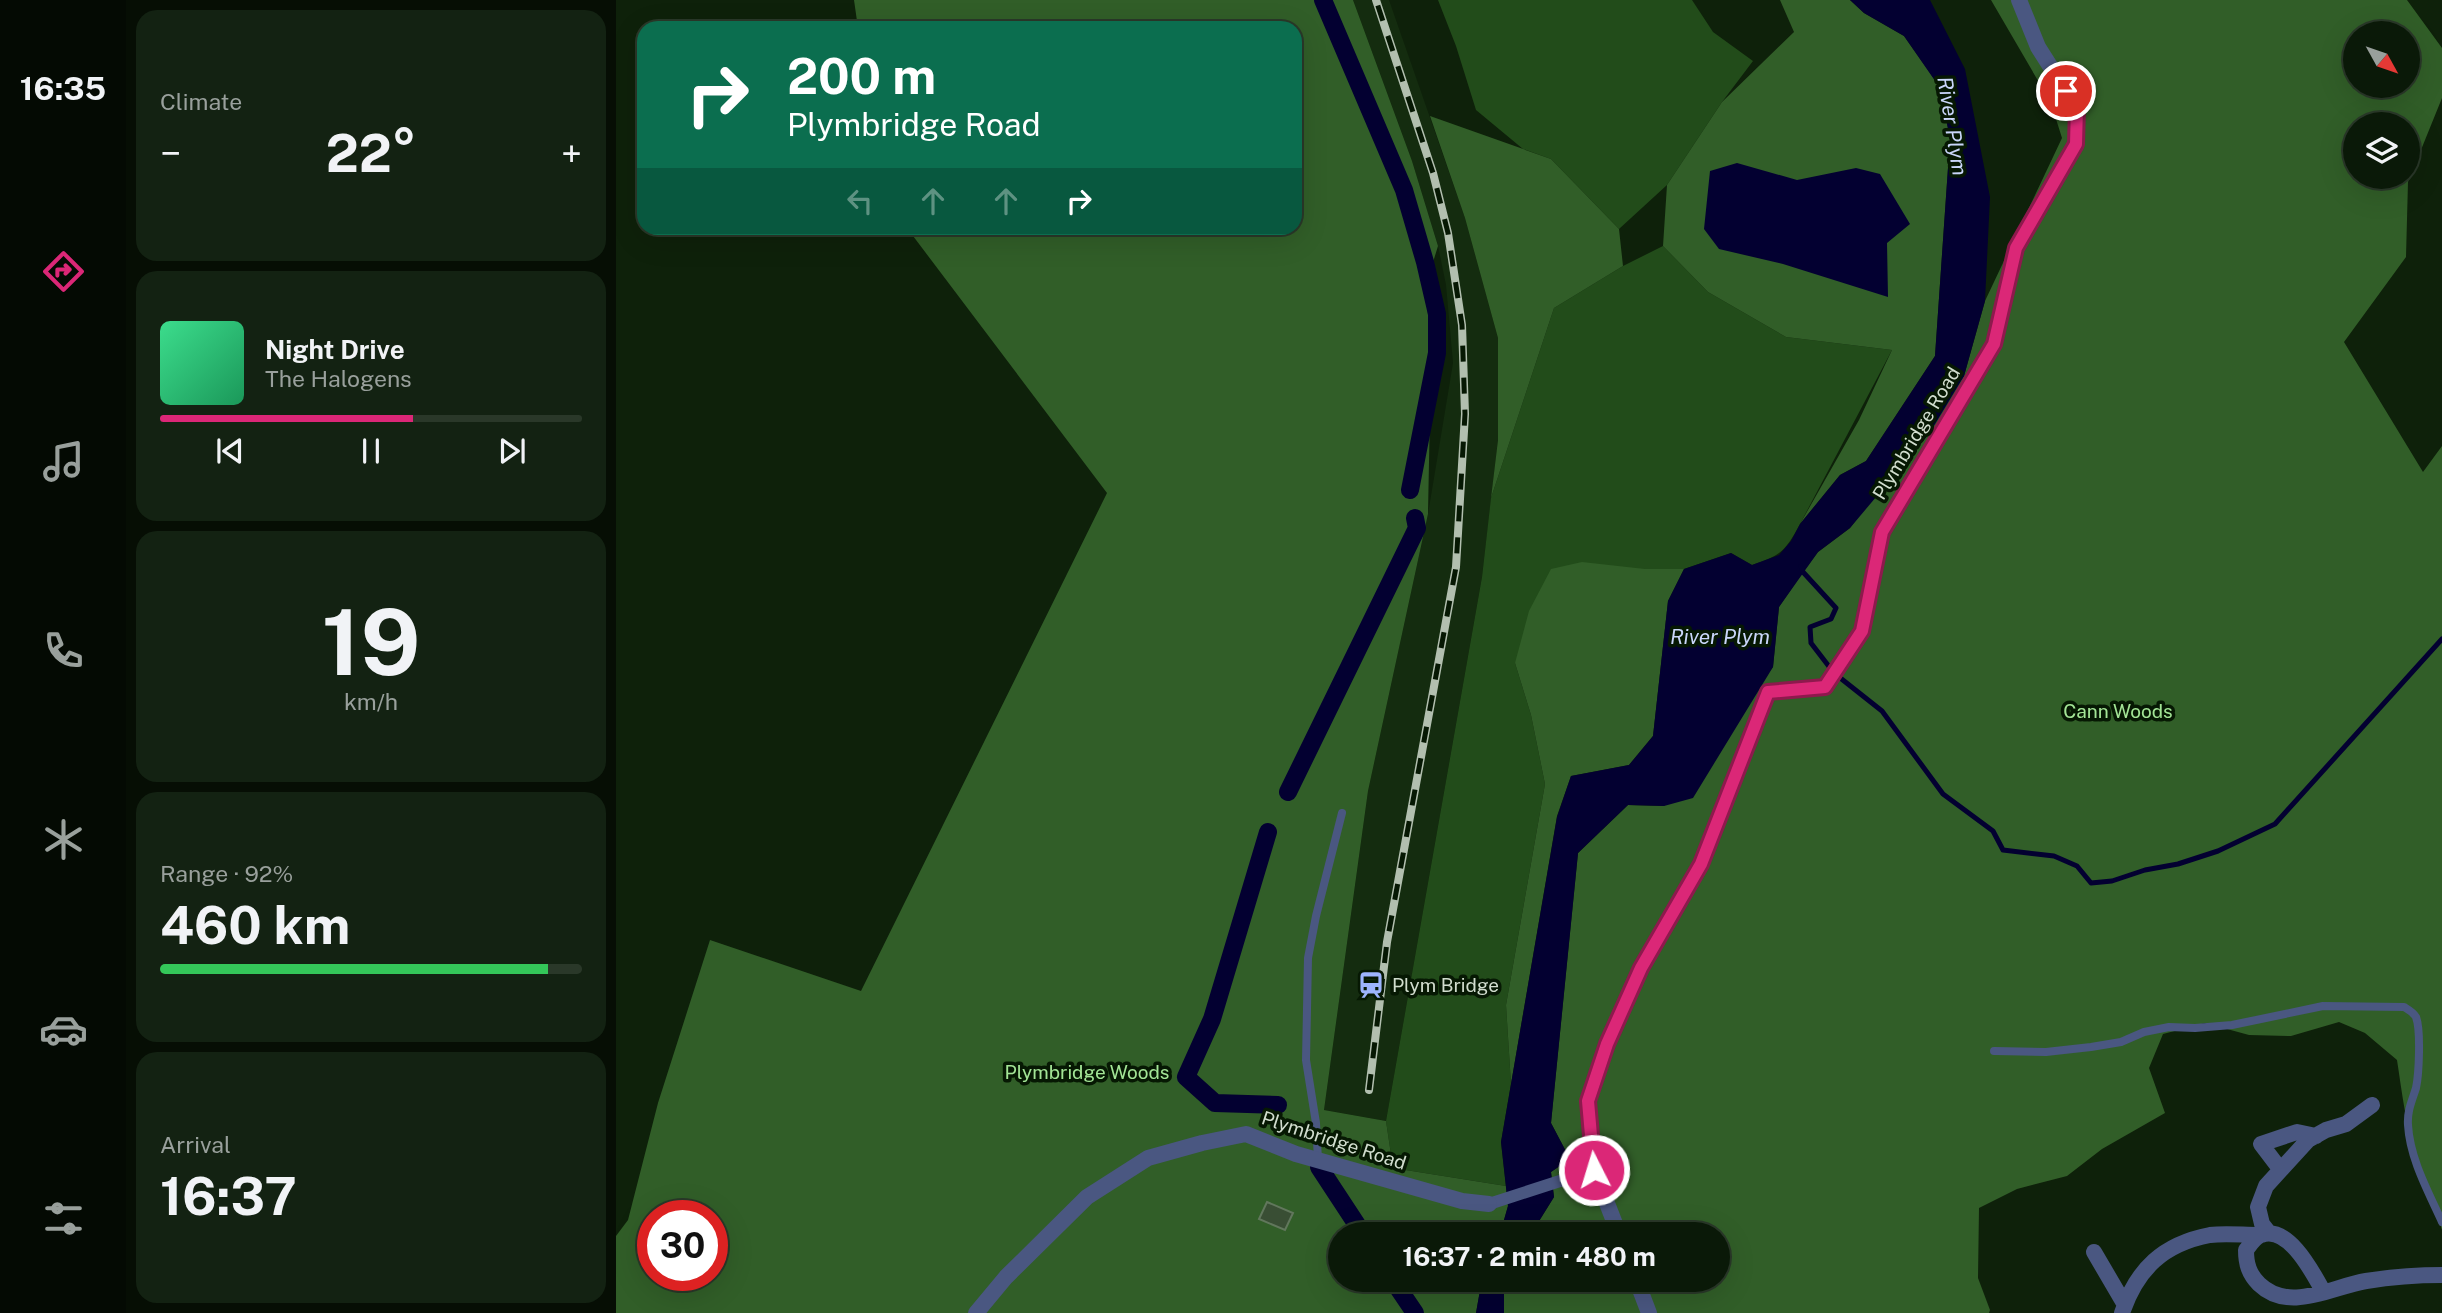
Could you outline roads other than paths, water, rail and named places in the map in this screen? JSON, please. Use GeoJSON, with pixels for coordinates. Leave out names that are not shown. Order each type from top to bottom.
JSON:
{"type":"FeatureCollection","features":[{"type":"Feature","properties":{"kind":"street","name":"Plymbridge Road"},"geometry":{"type":"LineString","coordinates":[[1614,1222],[1594,1170],[1597,1130],[1588,1101],[1607,1044],[1641,968],[1701,864],[1768,692],[1825,687],[1862,631],[1882,532],[1994,344],[2016,248],[2076,144],[2077,107],[2038,47],[2019,0]]}},
{"type":"Feature","properties":{"kind":"street"},"geometry":{"type":"LineString","coordinates":[[2264,1234],[2258,1207],[2266,1186],[2280,1169],[2308,1140],[2346,1124],[2372,1105]]}},
{"type":"Feature","properties":{"kind":"street"},"geometry":{"type":"LineString","coordinates":[[2280,1169],[2261,1144],[2297,1132],[2316,1136]]}},
{"type":"Feature","properties":{"kind":"street","name":"Plymbridge Road"},"geometry":{"type":"LineString","coordinates":[[976,1313],[1006,1277],[1087,1197],[1148,1158],[1202,1143],[1246,1135],[1318,1160],[1462,1201],[1489,1204]]}},
{"type":"Feature","properties":{"kind":"street"},"geometry":{"type":"LineString","coordinates":[[1489,1204],[1594,1170]]}},
{"type":"Feature","properties":{"kind":"street"},"geometry":{"type":"LineString","coordinates":[[2264,1234],[2246,1250],[2246,1264],[2253,1278],[2266,1291],[2298,1306],[2323,1291],[2365,1281],[2442,1275]]}},
{"type":"Feature","properties":{"kind":"street"},"geometry":{"type":"LineString","coordinates":[[2124,1309],[2130,1291],[2149,1264],[2174,1246],[2211,1235],[2264,1234],[2283,1237],[2295,1249],[2323,1291]]}},
{"type":"Feature","properties":{"kind":"street"},"geometry":{"type":"LineString","coordinates":[[2094,1252],[2124,1309]]}},
{"type":"Feature","properties":{"kind":"street"},"geometry":{"type":"LineString","coordinates":[[1641,1292],[1649,1313]]}},
{"type":"Feature","properties":{"kind":"lane"},"geometry":{"type":"LineString","coordinates":[[1318,1160],[1306,1060],[1308,958],[1318,906],[1342,813]]}},
{"type":"Feature","properties":{"kind":"lane"},"geometry":{"type":"LineString","coordinates":[[1994,1051],[2046,1052],[2091,1047],[2121,1042],[2144,1032],[2169,1027],[2232,1025],[2323,1006],[2404,1007],[2412,1011],[2418,1031],[2416,1087],[2410,1103],[2408,1125],[2421,1177],[2442,1222]]}},
{"type":"Feature","properties":{"kind":"water","name":"River Plym"},"geometry":{"type":"Polygon","coordinates":[[[1850,0],[1930,0],[1965,69],[1990,197],[1985,301],[1964,376],[1929,434],[1850,528],[1818,552],[1779,607],[1773,667],[1693,798],[1664,806],[1628,805],[1578,853],[1551,1123],[1570,1159],[1551,1172],[1554,1197],[1538,1222],[1503,1222],[1508,1206],[1501,1142],[1557,817],[1571,776],[1629,765],[1653,736],[1668,601],[1684,569],[1731,553],[1752,565],[1779,555],[1840,475],[1866,461],[1935,356],[1950,139],[1940,88],[1904,36],[1864,13],[1850,0]]]}},
{"type":"Feature","properties":{"kind":"water"},"geometry":{"type":"Polygon","coordinates":[[[1737,163],[1797,180],[1856,168],[1880,174],[1910,224],[1887,243],[1888,297],[1783,264],[1719,249],[1704,229],[1710,171],[1737,163]]]}},
{"type":"Feature","properties":{"kind":"water"},"geometry":{"type":"Polygon","coordinates":[[[1480,1292],[1504,1292],[1504,1313],[1476,1313],[1480,1292]]]}},
{"type":"Feature","properties":{"kind":"waterway"},"geometry":{"type":"LineString","coordinates":[[1323,0],[1404,190],[1437,314],[1437,353],[1410,490]]}},
{"type":"Feature","properties":{"kind":"waterway"},"geometry":{"type":"LineString","coordinates":[[1288,792],[1417,528],[1415,518]]}},
{"type":"Feature","properties":{"kind":"waterway"},"geometry":{"type":"LineString","coordinates":[[1801,566],[1803,572],[1836,608],[1831,619],[1810,627],[1811,643],[1834,673],[1882,711],[1943,794],[1993,831],[2003,850],[2054,856],[2077,866],[2091,883],[2112,881],[2145,870],[2178,864],[2218,851],[2275,824],[2442,639]]}},
{"type":"Feature","properties":{"kind":"waterway"},"geometry":{"type":"LineString","coordinates":[[1268,832],[1212,1019],[1186,1077],[1215,1103],[1278,1105]]}},
{"type":"Feature","properties":{"kind":"waterway"},"geometry":{"type":"LineString","coordinates":[[1319,1167],[1355,1222]]}},
{"type":"Feature","properties":{"kind":"waterway"},"geometry":{"type":"LineString","coordinates":[[1401,1292],[1415,1313]]}},
{"type":"Feature","properties":{"kind":"railway"},"geometry":{"type":"LineString","coordinates":[[1369,1090],[1387,942],[1456,567],[1465,414],[1462,325],[1448,233],[1433,173],[1376,0]]}},
{"type":"Feature","properties":{"kind":"place","name":"Plym Bridge"},"geometry":{"type":"Point","coordinates":[1371,985]}},
{"type":"Feature","properties":{"kind":"park label","name":"Cann Woods"},"geometry":{"type":"Point","coordinates":[2118,711]}},
{"type":"Feature","properties":{"kind":"park label","name":"Plymbridge Woods"},"geometry":{"type":"Point","coordinates":[1087,1072]}}]}
